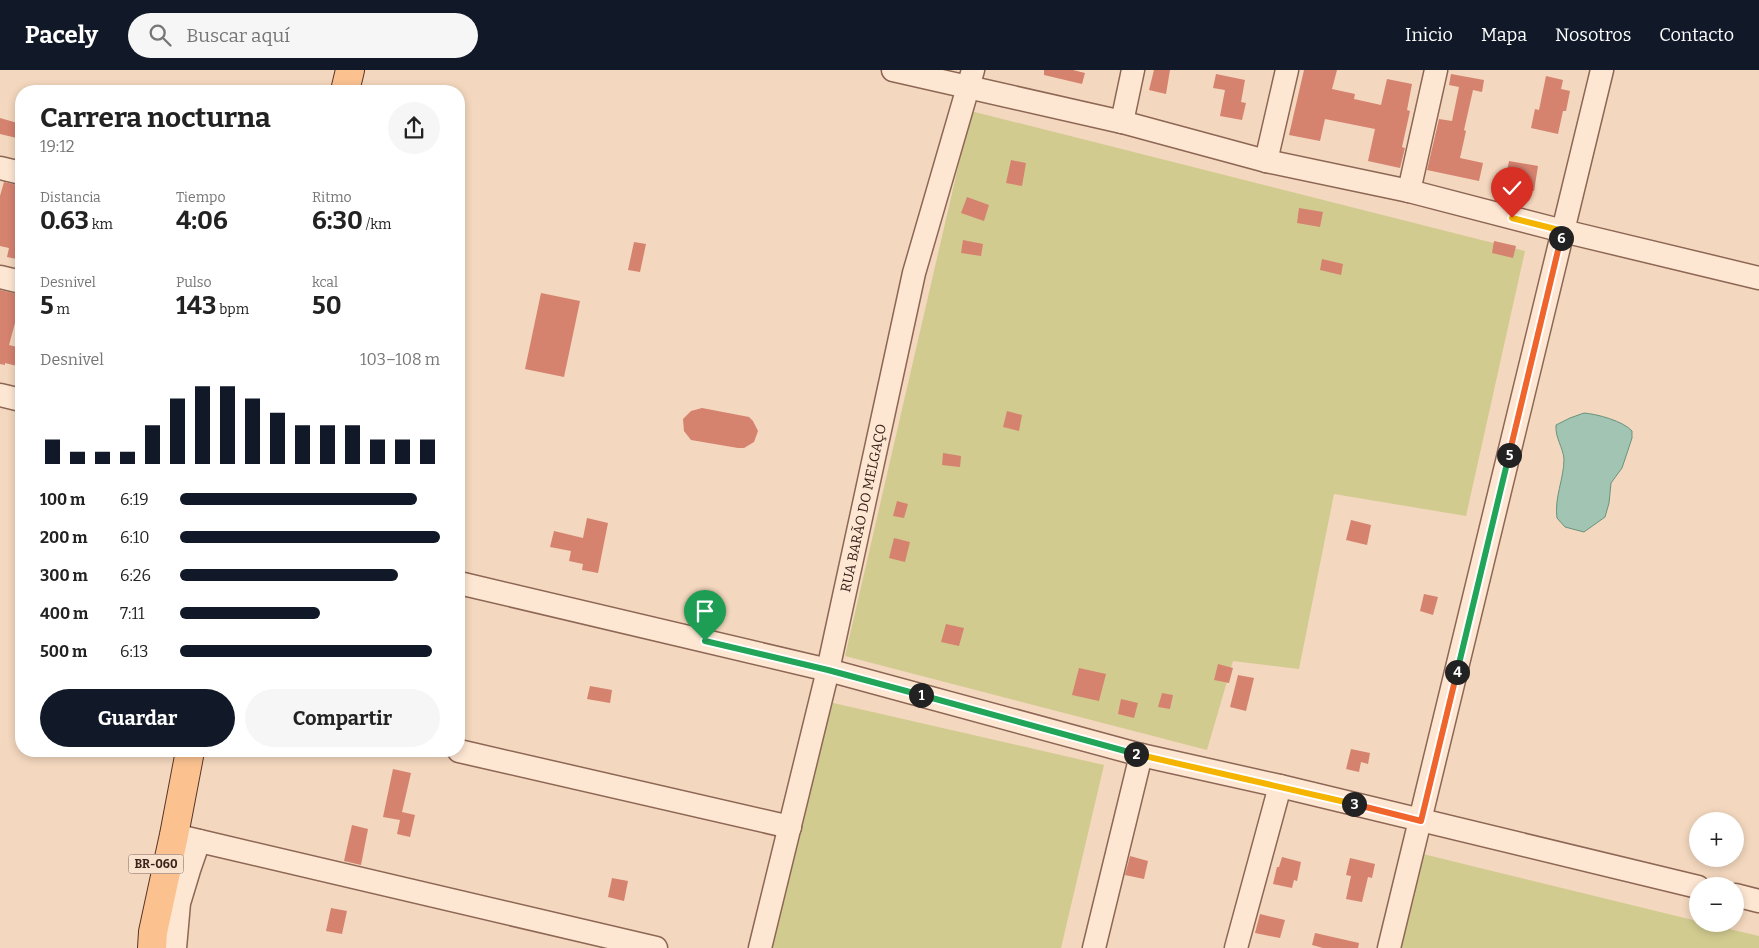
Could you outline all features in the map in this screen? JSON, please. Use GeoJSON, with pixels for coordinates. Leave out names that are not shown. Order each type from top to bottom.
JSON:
{"type":"FeatureCollection","features":[{"type":"Feature","properties":{"kind":"main road"},"geometry":{"type":"LineString","coordinates":[[346,85],[350,70]]}},
{"type":"Feature","properties":{"kind":"main road","name":"BR-060"},"geometry":{"type":"LineString","coordinates":[[132,948],[189,757]]}},
{"type":"Feature","properties":{"kind":"main road","name":"BR-060"},"geometry":{"type":"LineString","coordinates":[[152,948],[153,932],[187,838],[183,781]]}},
{"type":"Feature","properties":{"kind":"street"},"geometry":{"type":"LineString","coordinates":[[892,70],[970,79],[1266,160],[1410,191],[1563,231],[1759,278]]}},
{"type":"Feature","properties":{"kind":"street"},"geometry":{"type":"LineString","coordinates":[[1122,122],[1133,70]]}},
{"type":"Feature","properties":{"kind":"street"},"geometry":{"type":"LineString","coordinates":[[1266,160],[1287,70]]}},
{"type":"Feature","properties":{"kind":"street"},"geometry":{"type":"LineString","coordinates":[[1410,191],[1436,70]]}},
{"type":"Feature","properties":{"kind":"street"},"geometry":{"type":"LineString","coordinates":[[1389,948],[1602,70]]}},
{"type":"Feature","properties":{"kind":"street","name":"RUA BARÃO DO MELGAÇO"},"geometry":{"type":"LineString","coordinates":[[760,948],[828,670],[914,272],[970,79]]}},
{"type":"Feature","properties":{"kind":"street"},"geometry":{"type":"LineString","coordinates":[[0,168],[15,172]]}},
{"type":"Feature","properties":{"kind":"street"},"geometry":{"type":"LineString","coordinates":[[0,277],[15,281]]}},
{"type":"Feature","properties":{"kind":"street"},"geometry":{"type":"LineString","coordinates":[[0,395],[15,399]]}},
{"type":"Feature","properties":{"kind":"street"},"geometry":{"type":"LineString","coordinates":[[465,584],[828,670],[1141,755],[1280,786],[1689,885]]}},
{"type":"Feature","properties":{"kind":"street"},"geometry":{"type":"LineString","coordinates":[[465,752],[790,827]]}},
{"type":"Feature","properties":{"kind":"street"},"geometry":{"type":"LineString","coordinates":[[1094,948],[1141,755]]}},
{"type":"Feature","properties":{"kind":"street"},"geometry":{"type":"LineString","coordinates":[[1236,948],[1280,786]]}},
{"type":"Feature","properties":{"kind":"street"},"geometry":{"type":"LineString","coordinates":[[175,948],[179,903],[188,870],[187,838],[656,948]]}},
{"type":"Feature","properties":{"kind":"street"},"geometry":{"type":"LineString","coordinates":[[1744,898],[1759,901]]}},
{"type":"Feature","properties":{"kind":"shaded area"},"geometry":{"type":"Polygon","coordinates":[[[971,111],[1525,251],[1466,516],[1334,494],[1299,669],[1233,661],[1207,750],[845,656],[971,111]]]}},
{"type":"Feature","properties":{"kind":"shaded area"},"geometry":{"type":"Polygon","coordinates":[[[1584,413],[1603,416],[1623,424],[1632,431],[1632,438],[1622,468],[1611,483],[1609,503],[1605,517],[1584,532],[1565,527],[1557,518],[1556,511],[1564,459],[1556,425],[1584,413]]]}},
{"type":"Feature","properties":{"kind":"shaded area"},"geometry":{"type":"Polygon","coordinates":[[[829,702],[1104,765],[1061,948],[770,948],[829,702]]]}},
{"type":"Feature","properties":{"kind":"shaded area"},"geometry":{"type":"Polygon","coordinates":[[[1423,854],[1689,919],[1689,932],[1742,932],[1759,936],[1759,948],[1400,948],[1423,854]]]}},
{"type":"Feature","properties":{"kind":"building"},"geometry":{"type":"Polygon","coordinates":[[[1044,70],[1073,70],[1085,73],[1082,84],[1044,75],[1044,70]]]}},
{"type":"Feature","properties":{"kind":"building"},"geometry":{"type":"Polygon","coordinates":[[[1154,70],[1170,70],[1166,94],[1149,90],[1154,70]]]}},
{"type":"Feature","properties":{"kind":"building"},"geometry":{"type":"Polygon","coordinates":[[[1304,70],[1337,70],[1332,89],[1355,94],[1354,99],[1381,105],[1387,79],[1412,84],[1407,110],[1410,111],[1402,147],[1405,148],[1400,168],[1368,161],[1375,129],[1325,119],[1320,141],[1289,135],[1304,70]]]}},
{"type":"Feature","properties":{"kind":"building"},"geometry":{"type":"Polygon","coordinates":[[[1216,74],[1245,80],[1241,102],[1246,103],[1242,120],[1220,116],[1225,90],[1213,88],[1216,74]]]}},
{"type":"Feature","properties":{"kind":"building"},"geometry":{"type":"Polygon","coordinates":[[[1451,74],[1484,80],[1482,92],[1473,90],[1460,158],[1483,163],[1479,181],[1427,170],[1439,119],[1452,121],[1459,87],[1449,85],[1451,74]]]}},
{"type":"Feature","properties":{"kind":"building"},"geometry":{"type":"Polygon","coordinates":[[[1546,76],[1563,80],[1561,89],[1570,91],[1566,111],[1563,111],[1558,134],[1531,128],[1535,109],[1539,110],[1546,76]]]}},
{"type":"Feature","properties":{"kind":"building"},"geometry":{"type":"Polygon","coordinates":[[[0,118],[15,122],[15,138],[0,134],[0,118]]]}},
{"type":"Feature","properties":{"kind":"building"},"geometry":{"type":"Polygon","coordinates":[[[1011,160],[1026,163],[1022,186],[1006,183],[1011,160]]]}},
{"type":"Feature","properties":{"kind":"building"},"geometry":{"type":"Polygon","coordinates":[[[1509,161],[1538,166],[1534,191],[1504,186],[1509,161]]]}},
{"type":"Feature","properties":{"kind":"building"},"geometry":{"type":"Polygon","coordinates":[[[4,182],[15,185],[15,259],[7,257],[9,248],[0,246],[0,196],[4,182]]]}},
{"type":"Feature","properties":{"kind":"building"},"geometry":{"type":"Polygon","coordinates":[[[967,197],[989,205],[984,221],[961,213],[967,197]]]}},
{"type":"Feature","properties":{"kind":"building"},"geometry":{"type":"Polygon","coordinates":[[[1299,208],[1323,212],[1320,227],[1297,223],[1299,208]]]}},
{"type":"Feature","properties":{"kind":"building"},"geometry":{"type":"Polygon","coordinates":[[[963,240],[983,244],[981,256],[961,253],[963,240]]]}},
{"type":"Feature","properties":{"kind":"building"},"geometry":{"type":"Polygon","coordinates":[[[1494,241],[1516,246],[1513,258],[1492,253],[1494,241]]]}},
{"type":"Feature","properties":{"kind":"building"},"geometry":{"type":"Polygon","coordinates":[[[634,242],[646,244],[640,272],[628,270],[634,242]]]}},
{"type":"Feature","properties":{"kind":"building"},"geometry":{"type":"Polygon","coordinates":[[[1322,259],[1343,264],[1341,275],[1320,270],[1322,259]]]}},
{"type":"Feature","properties":{"kind":"building"},"geometry":{"type":"Polygon","coordinates":[[[0,290],[15,294],[15,323],[9,345],[15,346],[15,366],[0,364],[0,290]]]}},
{"type":"Feature","properties":{"kind":"building"},"geometry":{"type":"Polygon","coordinates":[[[541,293],[580,301],[564,377],[525,369],[541,293]]]}},
{"type":"Feature","properties":{"kind":"building"},"geometry":{"type":"Polygon","coordinates":[[[702,408],[749,417],[758,431],[754,442],[744,448],[738,448],[691,440],[684,431],[683,419],[691,411],[702,408]]]}},
{"type":"Feature","properties":{"kind":"building"},"geometry":{"type":"Polygon","coordinates":[[[1007,411],[1022,415],[1019,431],[1003,427],[1007,411]]]}},
{"type":"Feature","properties":{"kind":"building"},"geometry":{"type":"Polygon","coordinates":[[[943,453],[961,456],[960,467],[942,465],[943,453]]]}},
{"type":"Feature","properties":{"kind":"building"},"geometry":{"type":"Polygon","coordinates":[[[897,501],[908,504],[904,518],[893,516],[897,501]]]}},
{"type":"Feature","properties":{"kind":"building"},"geometry":{"type":"Polygon","coordinates":[[[587,518],[608,523],[598,573],[582,570],[583,564],[569,561],[571,551],[550,547],[554,531],[583,538],[587,518]]]}},
{"type":"Feature","properties":{"kind":"building"},"geometry":{"type":"Polygon","coordinates":[[[1351,520],[1371,525],[1367,545],[1346,540],[1351,520]]]}},
{"type":"Feature","properties":{"kind":"building"},"geometry":{"type":"Polygon","coordinates":[[[894,538],[910,542],[905,562],[889,558],[894,538]]]}},
{"type":"Feature","properties":{"kind":"building"},"geometry":{"type":"Polygon","coordinates":[[[1424,594],[1438,597],[1433,615],[1420,611],[1424,594]]]}},
{"type":"Feature","properties":{"kind":"building"},"geometry":{"type":"Polygon","coordinates":[[[946,624],[964,628],[959,646],[941,642],[946,624]]]}},
{"type":"Feature","properties":{"kind":"building"},"geometry":{"type":"Polygon","coordinates":[[[1218,664],[1233,668],[1229,683],[1214,680],[1218,664]]]}},
{"type":"Feature","properties":{"kind":"building"},"geometry":{"type":"Polygon","coordinates":[[[1079,668],[1106,674],[1099,701],[1072,695],[1079,668]]]}},
{"type":"Feature","properties":{"kind":"building"},"geometry":{"type":"Polygon","coordinates":[[[1238,675],[1254,678],[1246,711],[1230,707],[1238,675]]]}},
{"type":"Feature","properties":{"kind":"building"},"geometry":{"type":"Polygon","coordinates":[[[590,686],[612,690],[610,703],[587,699],[590,686]]]}},
{"type":"Feature","properties":{"kind":"building"},"geometry":{"type":"Polygon","coordinates":[[[1162,693],[1173,695],[1170,709],[1158,707],[1162,693]]]}},
{"type":"Feature","properties":{"kind":"building"},"geometry":{"type":"Polygon","coordinates":[[[1121,699],[1138,703],[1134,718],[1118,714],[1121,699]]]}},
{"type":"Feature","properties":{"kind":"building"},"geometry":{"type":"Polygon","coordinates":[[[1351,749],[1370,753],[1368,764],[1361,762],[1359,772],[1346,769],[1351,749]]]}},
{"type":"Feature","properties":{"kind":"building"},"geometry":{"type":"Polygon","coordinates":[[[393,769],[411,773],[402,812],[415,815],[410,837],[397,834],[400,820],[383,817],[393,769]]]}},
{"type":"Feature","properties":{"kind":"building"},"geometry":{"type":"Polygon","coordinates":[[[352,825],[368,829],[361,865],[344,861],[352,825]]]}},
{"type":"Feature","properties":{"kind":"building"},"geometry":{"type":"Polygon","coordinates":[[[1130,856],[1148,861],[1144,879],[1125,875],[1130,856]]]}},
{"type":"Feature","properties":{"kind":"building"},"geometry":{"type":"Polygon","coordinates":[[[1282,857],[1301,862],[1297,881],[1294,880],[1292,888],[1273,884],[1277,867],[1279,867],[1282,857]]]}},
{"type":"Feature","properties":{"kind":"building"},"geometry":{"type":"Polygon","coordinates":[[[1350,858],[1375,864],[1372,878],[1368,877],[1362,902],[1346,899],[1351,876],[1346,875],[1350,858]]]}},
{"type":"Feature","properties":{"kind":"building"},"geometry":{"type":"Polygon","coordinates":[[[612,878],[628,881],[624,901],[608,897],[612,878]]]}},
{"type":"Feature","properties":{"kind":"building"},"geometry":{"type":"Polygon","coordinates":[[[331,908],[347,911],[342,934],[326,931],[331,908]]]}},
{"type":"Feature","properties":{"kind":"building"},"geometry":{"type":"Polygon","coordinates":[[[1260,914],[1285,920],[1280,938],[1255,933],[1260,914]]]}},
{"type":"Feature","properties":{"kind":"building"},"geometry":{"type":"Polygon","coordinates":[[[1315,933],[1359,943],[1358,948],[1323,948],[1312,945],[1315,933]]]}},
{"type":"Feature","properties":{"kind":"route"},"geometry":{"type":"LineString","coordinates":[[705,641],[828,670],[1141,755],[1280,786],[1421,821],[1563,231],[1512,218]]}}]}
